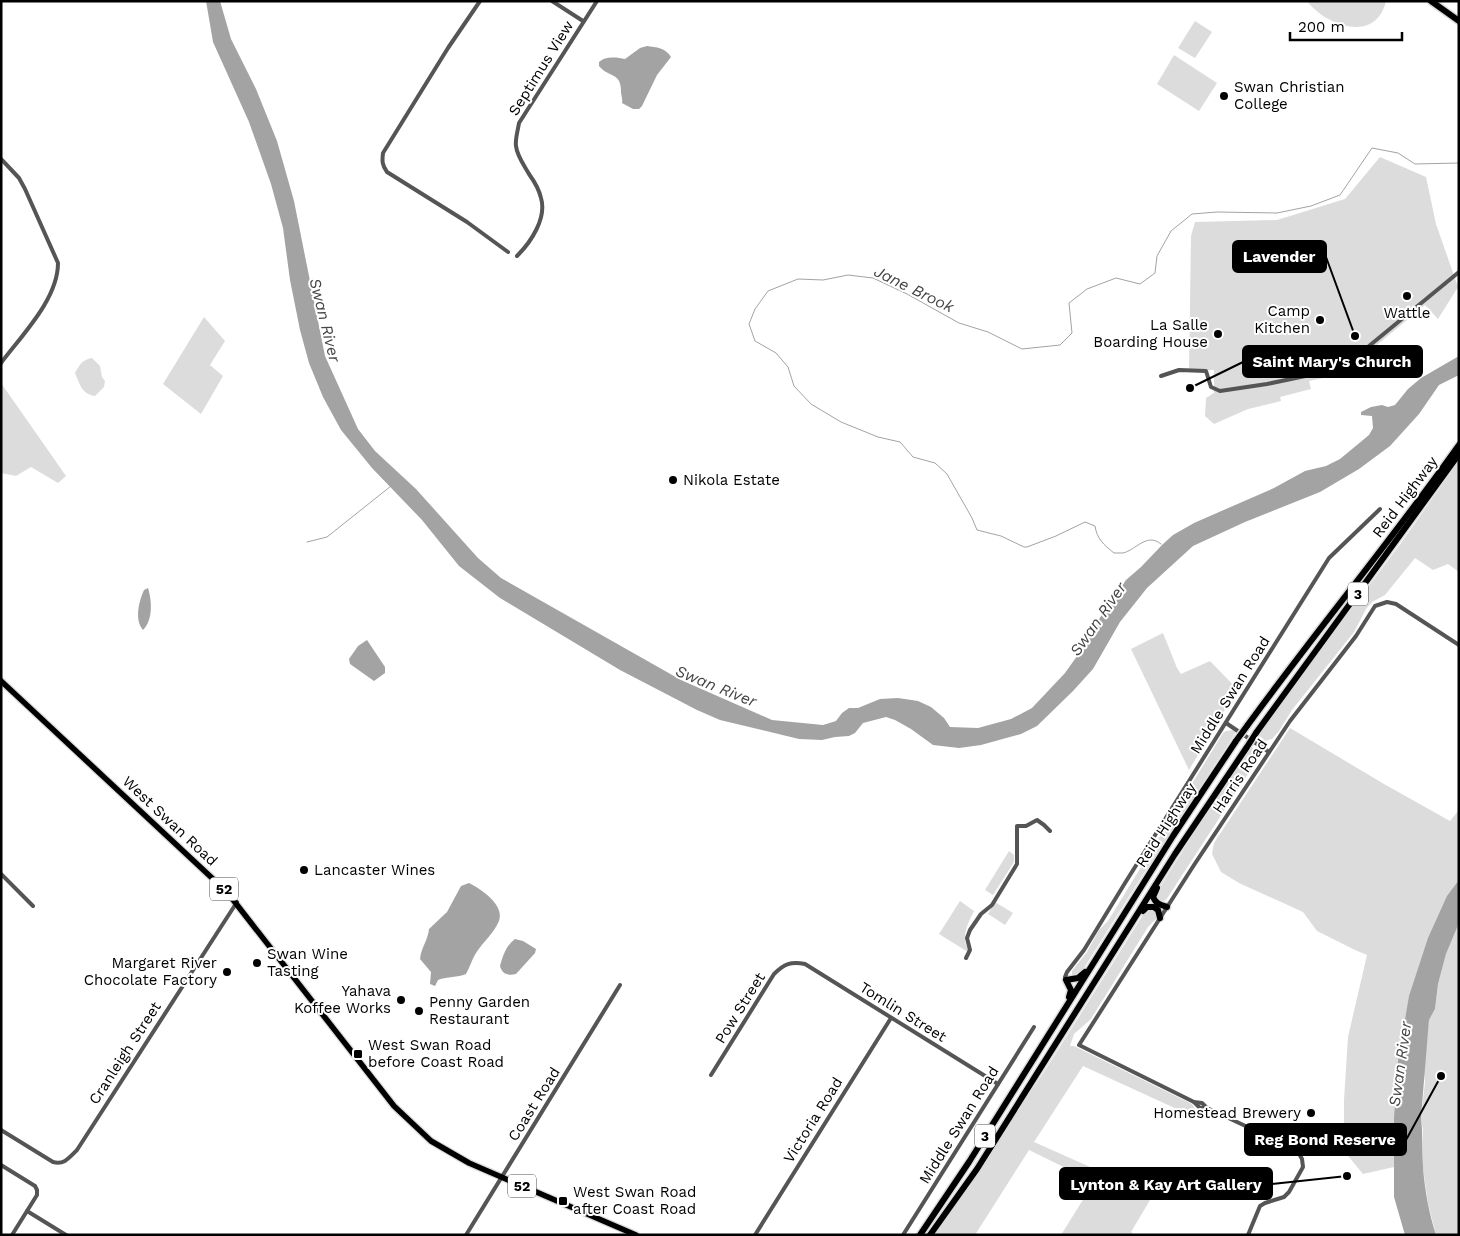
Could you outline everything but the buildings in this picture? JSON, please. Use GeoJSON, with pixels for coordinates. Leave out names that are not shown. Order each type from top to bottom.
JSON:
{"type":"FeatureCollection","features":[{"type":"Feature","properties":{"kind":"highway"},"geometry":{"type":"LineString","coordinates":[[1431,1],[1459,21]]}},
{"type":"Feature","properties":{"kind":"highway"},"geometry":{"type":"LineString","coordinates":[[1438,1],[1459,16]]}},
{"type":"Feature","properties":{"kind":"highway","name":"Reid Highway"},"geometry":{"type":"LineString","coordinates":[[930,1235],[976,1169],[1175,854],[1256,733],[1456,454],[1459,446]]}},
{"type":"Feature","properties":{"kind":"highway","name":"Reid Highway"},"geometry":{"type":"LineString","coordinates":[[920,1235],[969,1162],[1176,832],[1236,742],[1294,661],[1456,454]]}},
{"type":"Feature","properties":{"kind":"highway"},"geometry":{"type":"LineString","coordinates":[[1167,906],[1158,904],[1153,897],[1175,854]]}},
{"type":"Feature","properties":{"kind":"highway"},"geometry":{"type":"LineString","coordinates":[[1122,938],[1147,907],[1154,907],[1158,910],[1160,918]]}},
{"type":"Feature","properties":{"kind":"highway"},"geometry":{"type":"LineString","coordinates":[[1058,1018],[1071,990],[1066,980],[1078,978],[1099,954]]}},
{"type":"Feature","properties":{"kind":"main road","name":"West Swan Road"},"geometry":{"type":"LineString","coordinates":[[1,681],[237,902],[394,1106],[431,1141],[459,1158],[636,1235]]}},
{"type":"Feature","properties":{"kind":"street"},"geometry":{"type":"LineString","coordinates":[[480,1],[448,48],[383,152],[382,160],[387,172],[467,222],[508,252]]}},
{"type":"Feature","properties":{"kind":"street"},"geometry":{"type":"LineString","coordinates":[[552,1],[584,21]]}},
{"type":"Feature","properties":{"kind":"street","name":"Septimus View"},"geometry":{"type":"LineString","coordinates":[[517,256],[524,250],[540,222],[543,208],[538,188],[517,150],[519,123],[596,1]]}},
{"type":"Feature","properties":{"kind":"street"},"geometry":{"type":"LineString","coordinates":[[1,159],[20,178],[26,188],[58,263],[58,274],[53,291],[41,310],[1,363]]}},
{"type":"Feature","properties":{"kind":"street"},"geometry":{"type":"LineString","coordinates":[[1161,376],[1179,370],[1206,370],[1210,387],[1220,391],[1267,384],[1337,369],[1349,362],[1459,272]]}},
{"type":"Feature","properties":{"kind":"street","name":"Middle Swan Road"},"geometry":{"type":"LineString","coordinates":[[1066,980],[1067,972],[1084,950],[1329,558],[1380,508]]}},
{"type":"Feature","properties":{"kind":"street","name":"Harris Road"},"geometry":{"type":"LineString","coordinates":[[1248,1235],[1260,1206],[1265,1202],[1284,1197],[1289,1192],[1303,1167],[1302,1159],[1297,1150],[1207,1108],[1202,1102],[1194,1102],[1078,1045],[1290,720],[1356,636],[1375,606],[1387,602],[1396,604],[1459,645]]}},
{"type":"Feature","properties":{"kind":"street"},"geometry":{"type":"LineString","coordinates":[[1226,723],[1269,752]]}},
{"type":"Feature","properties":{"kind":"street"},"geometry":{"type":"LineString","coordinates":[[966,958],[970,950],[967,938],[970,930],[981,914],[992,905],[1017,864],[1017,826],[1026,826],[1037,820],[1050,831]]}},
{"type":"Feature","properties":{"kind":"street"},"geometry":{"type":"LineString","coordinates":[[1,874],[33,906]]}},
{"type":"Feature","properties":{"kind":"street","name":"Cranleigh Street"},"geometry":{"type":"LineString","coordinates":[[1,1130],[52,1162],[59,1164],[77,1150],[237,902]]}},
{"type":"Feature","properties":{"kind":"street","name":"Tomlin Street"},"geometry":{"type":"LineString","coordinates":[[795,962],[805,964],[998,1084]]}},
{"type":"Feature","properties":{"kind":"street","name":"Pow Street"},"geometry":{"type":"LineString","coordinates":[[711,1075],[774,974],[783,965],[795,962]]}},
{"type":"Feature","properties":{"kind":"street","name":"Coast Road"},"geometry":{"type":"LineString","coordinates":[[466,1235],[620,985]]}},
{"type":"Feature","properties":{"kind":"street","name":"Victoria Road"},"geometry":{"type":"LineString","coordinates":[[755,1235],[891,1018]]}},
{"type":"Feature","properties":{"kind":"street","name":"Middle Swan Road"},"geometry":{"type":"LineString","coordinates":[[903,1235],[1034,1027]]}},
{"type":"Feature","properties":{"kind":"street"},"geometry":{"type":"LineString","coordinates":[[1,1172],[3,1166],[35,1186],[37,1190],[37,1195],[12,1235]]}},
{"type":"Feature","properties":{"kind":"street"},"geometry":{"type":"LineString","coordinates":[[27,1211],[66,1235]]}},
{"type":"Feature","properties":{"kind":"shaded area"},"geometry":{"type":"Polygon","coordinates":[[[1307,1],[1386,1],[1381,14],[1372,23],[1350,27],[1326,18],[1307,1]]]}},
{"type":"Feature","properties":{"kind":"shaded area"},"geometry":{"type":"Polygon","coordinates":[[[1195,21],[1212,32],[1195,58],[1178,48],[1195,21]]]}},
{"type":"Feature","properties":{"kind":"shaded area"},"geometry":{"type":"Polygon","coordinates":[[[1174,55],[1217,83],[1199,111],[1157,84],[1174,55]]]}},
{"type":"Feature","properties":{"kind":"shaded area"},"geometry":{"type":"Polygon","coordinates":[[[1380,157],[1426,177],[1436,224],[1458,287],[1438,319],[1425,305],[1342,374],[1309,381],[1311,389],[1280,397],[1281,401],[1248,409],[1214,424],[1205,416],[1206,398],[1214,393],[1214,370],[1189,370],[1191,236],[1195,222],[1277,220],[1345,199],[1380,157]]]}},
{"type":"Feature","properties":{"kind":"shaded area"},"geometry":{"type":"Polygon","coordinates":[[[204,317],[225,341],[210,365],[223,376],[201,414],[163,384],[204,317]]]}},
{"type":"Feature","properties":{"kind":"shaded area"},"geometry":{"type":"Polygon","coordinates":[[[92,358],[100,366],[102,377],[105,381],[104,387],[95,396],[84,391],[75,373],[82,363],[92,358]]]}},
{"type":"Feature","properties":{"kind":"shaded area"},"geometry":{"type":"Polygon","coordinates":[[[1,383],[66,476],[58,483],[31,467],[16,476],[1,473],[1,383]]]}},
{"type":"Feature","properties":{"kind":"shaded area"},"geometry":{"type":"Polygon","coordinates":[[[1459,461],[1459,572],[1448,564],[1433,570],[1415,558],[1385,595],[1372,602],[1366,609],[1354,632],[1292,710],[1279,731],[1272,739],[1265,741],[1259,735],[1263,727],[1401,543],[1459,461]]]}},
{"type":"Feature","properties":{"kind":"shaded area"},"geometry":{"type":"Polygon","coordinates":[[[1163,633],[1181,674],[1210,661],[1237,689],[1189,770],[1131,649],[1163,633]]]}},
{"type":"Feature","properties":{"kind":"shaded area"},"geometry":{"type":"Polygon","coordinates":[[[1290,728],[1450,821],[1459,810],[1459,882],[1394,1118],[1394,1167],[1363,1174],[1344,1151],[1344,1100],[1348,1037],[1367,955],[1317,931],[1303,912],[1239,883],[1221,872],[1212,854],[1214,843],[1290,728]]]}},
{"type":"Feature","properties":{"kind":"shaded area"},"geometry":{"type":"Polygon","coordinates":[[[1233,730],[1236,732],[1084,968],[1076,976],[1072,975],[1072,971],[1087,952],[1099,930],[1108,921],[1223,733],[1233,730]]]}},
{"type":"Feature","properties":{"kind":"shaded area"},"geometry":{"type":"Polygon","coordinates":[[[1250,746],[1259,753],[1259,757],[1166,900],[1161,901],[1158,899],[1157,892],[1204,817],[1207,809],[1250,746]]]}},
{"type":"Feature","properties":{"kind":"shaded area"},"geometry":{"type":"Polygon","coordinates":[[[1009,851],[1014,855],[1014,862],[993,895],[985,890],[1009,851]]]}},
{"type":"Feature","properties":{"kind":"shaded area"},"geometry":{"type":"Polygon","coordinates":[[[960,901],[974,911],[967,925],[965,936],[968,952],[939,934],[960,901]]]}},
{"type":"Feature","properties":{"kind":"shaded area"},"geometry":{"type":"Polygon","coordinates":[[[995,902],[1013,913],[1005,925],[988,914],[995,902]]]}},
{"type":"Feature","properties":{"kind":"shaded area"},"geometry":{"type":"Polygon","coordinates":[[[1150,909],[1156,913],[1156,919],[1148,927],[1091,1019],[1074,1034],[1070,1046],[1074,1046],[1192,1104],[1195,1109],[1192,1116],[1083,1066],[1034,1142],[1153,1195],[1131,1232],[1135,1235],[1061,1235],[1094,1182],[1029,1150],[975,1235],[935,1235],[1044,1072],[1143,915],[1150,909]]]}},
{"type":"Feature","properties":{"kind":"shaded area"},"geometry":{"type":"Polygon","coordinates":[[[1459,923],[1459,1235],[1436,1235],[1428,1203],[1423,1168],[1421,1117],[1425,1082],[1424,1071],[1429,1020],[1435,1009],[1438,984],[1446,954],[1459,923]]]}},
{"type":"Feature","properties":{"kind":"water"},"geometry":{"type":"Polygon","coordinates":[[[206,1],[220,1],[231,39],[256,89],[277,141],[294,201],[325,356],[358,429],[375,451],[416,489],[478,558],[501,578],[681,680],[772,720],[823,725],[836,721],[849,708],[858,708],[880,699],[898,698],[918,701],[931,707],[944,718],[950,727],[978,728],[1011,719],[1032,708],[1065,673],[1126,580],[1173,535],[1194,523],[1274,488],[1305,471],[1326,466],[1340,459],[1369,435],[1373,428],[1372,416],[1361,415],[1361,412],[1371,407],[1395,405],[1408,389],[1421,378],[1459,356],[1459,375],[1439,385],[1419,414],[1390,446],[1359,469],[1320,492],[1245,522],[1193,546],[1147,588],[1120,622],[1093,669],[1073,691],[1037,726],[1021,734],[981,745],[959,748],[933,745],[911,729],[886,717],[863,723],[855,733],[849,736],[822,740],[799,739],[720,720],[620,670],[500,598],[459,566],[422,520],[372,468],[341,430],[323,397],[309,363],[290,280],[283,228],[271,184],[249,122],[213,42],[206,1]]]}},
{"type":"Feature","properties":{"kind":"water"},"geometry":{"type":"Polygon","coordinates":[[[647,46],[664,50],[671,57],[657,75],[642,106],[639,109],[633,109],[622,103],[619,81],[603,70],[599,66],[599,62],[615,57],[625,59],[640,48],[647,46]]]}},
{"type":"Feature","properties":{"kind":"water"},"geometry":{"type":"Polygon","coordinates":[[[148,588],[151,610],[149,621],[143,630],[140,626],[138,610],[144,590],[148,588]]]}},
{"type":"Feature","properties":{"kind":"water"},"geometry":{"type":"Polygon","coordinates":[[[367,640],[385,667],[385,673],[374,681],[350,664],[349,659],[358,646],[367,640]]]}},
{"type":"Feature","properties":{"kind":"water","name":"Swan River"},"geometry":{"type":"Polygon","coordinates":[[[1459,880],[1459,923],[1446,954],[1438,984],[1435,1009],[1429,1020],[1421,1117],[1425,1185],[1436,1235],[1405,1235],[1394,1197],[1394,1118],[1398,1061],[1409,996],[1428,938],[1447,896],[1459,880]]]}},
{"type":"Feature","properties":{"kind":"water"},"geometry":{"type":"Polygon","coordinates":[[[469,883],[491,898],[499,909],[499,921],[476,953],[466,974],[438,980],[435,986],[430,984],[431,972],[420,959],[429,929],[447,912],[461,886],[469,883]]]}},
{"type":"Feature","properties":{"kind":"water"},"geometry":{"type":"Polygon","coordinates":[[[515,939],[523,941],[536,949],[535,953],[516,974],[510,975],[504,973],[500,966],[505,951],[515,939]]]}},
{"type":"Feature","properties":{"kind":"waterway","name":"Jane Brook"},"geometry":{"type":"LineString","coordinates":[[1161,544],[1151,540],[1123,553],[1114,553],[1097,535],[1095,526],[1085,522],[1027,547],[1001,536],[977,530],[947,474],[935,463],[913,457],[900,442],[878,437],[841,422],[811,404],[794,386],[788,367],[776,353],[755,341],[749,324],[755,309],[768,291],[798,279],[823,280],[848,275],[873,278],[907,294],[959,323],[988,332],[1022,349],[1060,345],[1072,333],[1069,303],[1087,289],[1116,278],[1140,284],[1155,273],[1157,256],[1171,231],[1192,214],[1217,212],[1277,213],[1311,206],[1340,195],[1372,148],[1398,153],[1415,164],[1459,163]]}},
{"type":"Feature","properties":{"kind":"waterway"},"geometry":{"type":"LineString","coordinates":[[307,542],[327,537],[391,486]]}},
{"type":"Feature","properties":{"kind":"place","name":"Swan Christian College"},"geometry":{"type":"Point","coordinates":[1224,96]}},
{"type":"Feature","properties":{"kind":"place","name":"Wattle"},"geometry":{"type":"Point","coordinates":[1407,296]}},
{"type":"Feature","properties":{"kind":"place","name":"Camp Kitchen"},"geometry":{"type":"Point","coordinates":[1320,320]}},
{"type":"Feature","properties":{"kind":"place","name":"La Salle Boarding House"},"geometry":{"type":"Point","coordinates":[1218,334]}},
{"type":"Feature","properties":{"kind":"place","name":"Lavender"},"geometry":{"type":"Point","coordinates":[1355,336]}},
{"type":"Feature","properties":{"kind":"place","name":"Saint Mary's Church"},"geometry":{"type":"Point","coordinates":[1190,388]}},
{"type":"Feature","properties":{"kind":"place","name":"Nikola Estate"},"geometry":{"type":"Point","coordinates":[673,480]}},
{"type":"Feature","properties":{"kind":"place","name":"Lancaster Wines"},"geometry":{"type":"Point","coordinates":[304,870]}},
{"type":"Feature","properties":{"kind":"place","name":"Swan Wine Tasting"},"geometry":{"type":"Point","coordinates":[257,963]}},
{"type":"Feature","properties":{"kind":"place","name":"Margaret River Chocolate Factory"},"geometry":{"type":"Point","coordinates":[227,972]}},
{"type":"Feature","properties":{"kind":"place","name":"Yahava Koffee Works"},"geometry":{"type":"Point","coordinates":[401,1000]}},
{"type":"Feature","properties":{"kind":"place","name":"Penny Garden Restaurant"},"geometry":{"type":"Point","coordinates":[419,1011]}},
{"type":"Feature","properties":{"kind":"place","name":"West Swan Road before Coast Road"},"geometry":{"type":"Point","coordinates":[358,1054]}},
{"type":"Feature","properties":{"kind":"place","name":"Reg Bond Reserve"},"geometry":{"type":"Point","coordinates":[1441,1076]}},
{"type":"Feature","properties":{"kind":"place","name":"Homestead Brewery"},"geometry":{"type":"Point","coordinates":[1311,1113]}},
{"type":"Feature","properties":{"kind":"place","name":"Lynton & Kay Art Gallery"},"geometry":{"type":"Point","coordinates":[1347,1176]}},
{"type":"Feature","properties":{"kind":"place","name":"West Swan Road after Coast Road"},"geometry":{"type":"Point","coordinates":[563,1201]}}]}
